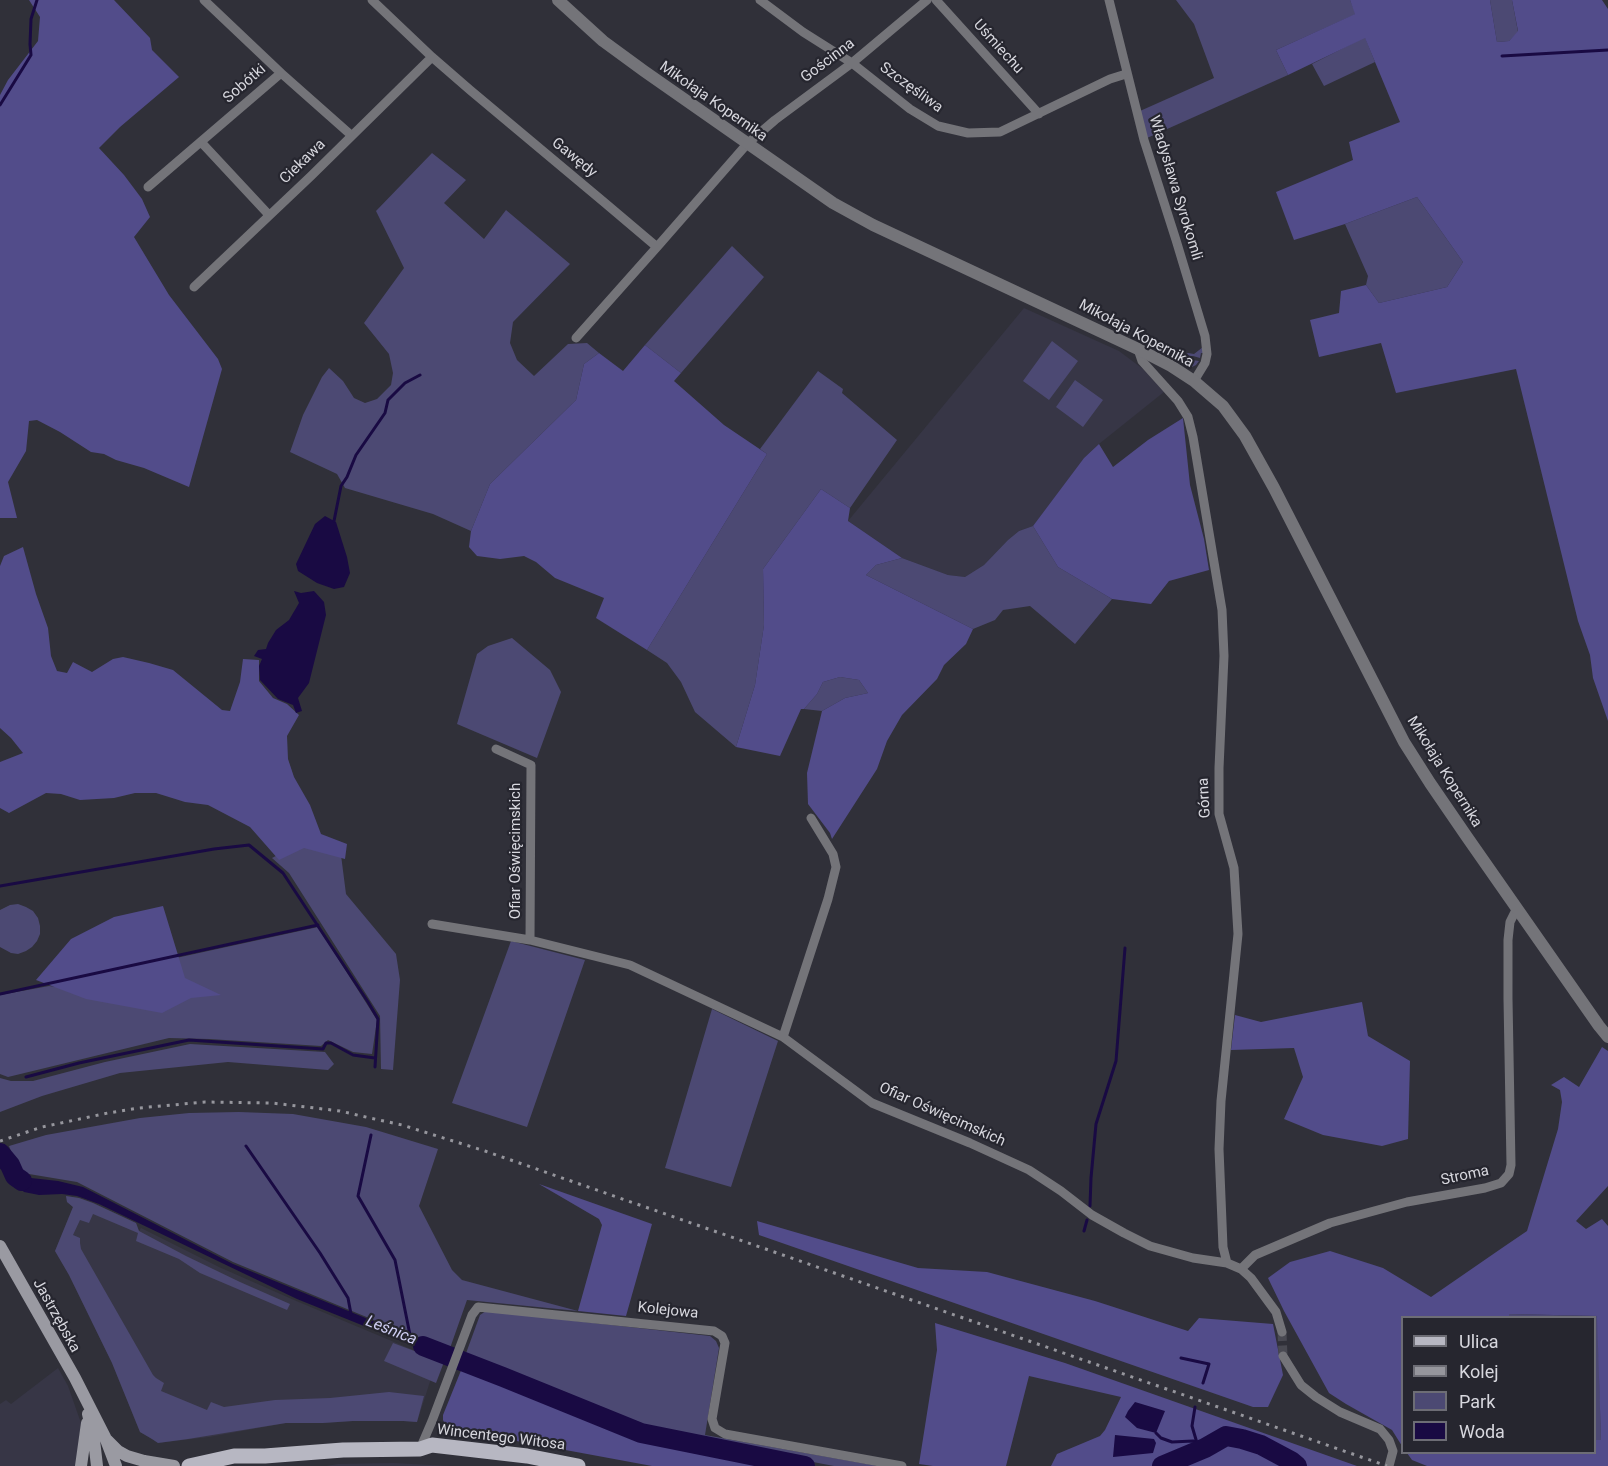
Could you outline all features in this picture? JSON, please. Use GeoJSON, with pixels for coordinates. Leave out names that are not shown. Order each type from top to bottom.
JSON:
{"type":"FeatureCollection","features":[{"type":"Feature","properties":{"kind":"main road","name":"Jastrzębska"},"geometry":{"type":"LineString","coordinates":[[0,1246],[86,1400],[105,1437],[116,1466]]}},
{"type":"Feature","properties":{"kind":"main road","name":"Jastrzębska"},"geometry":{"type":"LineString","coordinates":[[86,1400],[97,1466]]}},
{"type":"Feature","properties":{"kind":"main road"},"geometry":{"type":"LineString","coordinates":[[81,1466],[88,1416]]}},
{"type":"Feature","properties":{"kind":"main road"},"geometry":{"type":"LineString","coordinates":[[105,1437],[118,1451],[127,1456],[174,1466]]}},
{"type":"Feature","properties":{"kind":"main road","name":"Wincentego Witosa"},"geometry":{"type":"LineString","coordinates":[[189,1466],[234,1456],[343,1450],[420,1449],[432,1445],[527,1456],[578,1466]]}},
{"type":"Feature","properties":{"kind":"main road","name":"Wincentego Witosa"},"geometry":{"type":"LineString","coordinates":[[420,1449],[433,1456],[518,1466]]}},
{"type":"Feature","properties":{"kind":"main road","name":"Wincentego Witosa"},"geometry":{"type":"LineString","coordinates":[[242,1466],[265,1456]]}},
{"type":"Feature","properties":{"kind":"street","name":"Sobótki"},"geometry":{"type":"LineString","coordinates":[[148,187],[281,73],[204,0]]}},
{"type":"Feature","properties":{"kind":"street","name":"Gawędy"},"geometry":{"type":"LineString","coordinates":[[372,0],[432,57],[657,247]]}},
{"type":"Feature","properties":{"kind":"street","name":"Mikołaja Kopernika"},"geometry":{"type":"LineString","coordinates":[[558,0],[603,41],[747,144],[853,214],[1138,348],[1194,381],[1223,406],[1245,436],[1294,525],[1404,742],[1430,783],[1608,1037]]}},
{"type":"Feature","properties":{"kind":"street","name":"Szczęśliwa"},"geometry":{"type":"LineString","coordinates":[[759,0],[803,32],[852,63],[910,109],[938,126],[968,133],[1000,132],[1110,79],[1126,74]]}},
{"type":"Feature","properties":{"kind":"street","name":"Gościnna"},"geometry":{"type":"LineString","coordinates":[[747,144],[775,120],[852,63],[927,0]]}},
{"type":"Feature","properties":{"kind":"street","name":"Uśmiechu"},"geometry":{"type":"LineString","coordinates":[[936,0],[1038,114]]}},
{"type":"Feature","properties":{"kind":"street","name":"Władysława Syrokomli"},"geometry":{"type":"LineString","coordinates":[[1109,0],[1144,140],[1205,336],[1206,363],[1194,381]]}},
{"type":"Feature","properties":{"kind":"street","name":"Ciekawa"},"geometry":{"type":"LineString","coordinates":[[194,287],[432,57]]}},
{"type":"Feature","properties":{"kind":"street"},"geometry":{"type":"LineString","coordinates":[[281,73],[351,135]]}},
{"type":"Feature","properties":{"kind":"street"},"geometry":{"type":"LineString","coordinates":[[201,142],[269,215]]}},
{"type":"Feature","properties":{"kind":"street"},"geometry":{"type":"LineString","coordinates":[[576,338],[747,144]]}},
{"type":"Feature","properties":{"kind":"street","name":"Górna"},"geometry":{"type":"LineString","coordinates":[[1138,348],[1142,361],[1178,401],[1188,417],[1222,610],[1224,656],[1219,814],[1234,868],[1238,934],[1219,1140],[1223,1247],[1227,1263]]}},
{"type":"Feature","properties":{"kind":"street","name":"Ofiar Oświęcimskich"},"geometry":{"type":"LineString","coordinates":[[496,749],[531,765],[530,940]]}},
{"type":"Feature","properties":{"kind":"street"},"geometry":{"type":"LineString","coordinates":[[783,1036],[828,899],[836,867],[833,854],[811,818]]}},
{"type":"Feature","properties":{"kind":"street","name":"Stroma"},"geometry":{"type":"LineString","coordinates":[[1241,1269],[1255,1256],[1330,1223],[1407,1203],[1485,1188],[1501,1183],[1509,1174],[1511,1164],[1508,940],[1510,922],[1517,908]]}},
{"type":"Feature","properties":{"kind":"street","name":"Ofiar Oświęcimskich"},"geometry":{"type":"LineString","coordinates":[[432,924],[530,940],[630,965],[783,1036],[872,1103],[1029,1170],[1092,1215],[1150,1246],[1193,1258],[1227,1263],[1241,1269],[1251,1278],[1276,1312],[1282,1332]]}},
{"type":"Feature","properties":{"kind":"street","name":"Kolejowa"},"geometry":{"type":"LineString","coordinates":[[420,1449],[465,1332],[478,1307],[714,1331],[722,1336],[725,1343],[712,1419],[715,1428],[724,1434],[902,1466]]}},
{"type":"Feature","properties":{"kind":"street"},"geometry":{"type":"LineString","coordinates":[[1283,1356],[1301,1384],[1316,1397],[1340,1412],[1380,1429],[1389,1440],[1393,1451],[1389,1466]]}},
{"type":"Feature","properties":{"kind":"shaded area"},"geometry":{"type":"Polygon","coordinates":[[[29,0],[114,0],[150,38],[152,50],[179,77],[99,148],[142,199],[150,217],[134,237],[169,295],[218,359],[222,369],[189,487],[144,468],[104,454],[91,452],[37,420],[29,421],[26,451],[8,482],[17,518],[0,518],[0,95],[8,80],[38,41],[40,17],[29,0]]]}},
{"type":"Feature","properties":{"kind":"shaded area"},"geometry":{"type":"Polygon","coordinates":[[[1350,0],[1490,0],[1497,42],[1509,41],[1518,31],[1512,0],[1602,0],[1608,9],[1608,721],[1593,678],[1590,655],[1578,621],[1516,369],[1396,393],[1381,343],[1319,357],[1310,320],[1339,313],[1341,291],[1366,285],[1379,303],[1447,287],[1463,262],[1417,197],[1294,240],[1276,192],[1353,160],[1349,142],[1400,122],[1365,38],[1288,75],[1276,50],[1355,14],[1350,0]]]}},
{"type":"Feature","properties":{"kind":"shaded area"},"geometry":{"type":"Polygon","coordinates":[[[1024,308],[1119,351],[1143,369],[1164,392],[1084,458],[1033,526],[1019,531],[984,565],[965,577],[948,575],[902,558],[848,521],[1024,308]]]}},
{"type":"Feature","properties":{"kind":"shaded area"},"geometry":{"type":"Polygon","coordinates":[[[645,345],[681,373],[674,381],[724,425],[767,454],[647,650],[596,618],[604,598],[555,578],[536,562],[524,556],[500,559],[477,556],[469,547],[471,531],[490,484],[576,400],[584,364],[599,353],[623,371],[645,345]]]}},
{"type":"Feature","properties":{"kind":"shaded area"},"geometry":{"type":"Polygon","coordinates":[[[1183,418],[1190,485],[1204,539],[1209,570],[1169,581],[1151,604],[1112,599],[1058,567],[1033,526],[1084,458],[1099,444],[1113,467],[1148,440],[1183,418]]]}},
{"type":"Feature","properties":{"kind":"shaded area"},"geometry":{"type":"Polygon","coordinates":[[[821,489],[850,508],[848,521],[902,558],[876,565],[866,575],[973,629],[966,644],[944,665],[937,679],[902,715],[887,741],[877,769],[832,839],[808,804],[807,773],[822,711],[845,698],[868,693],[859,680],[840,677],[823,682],[817,694],[804,709],[801,709],[780,756],[736,747],[755,685],[764,625],[763,569],[821,489]]]}},
{"type":"Feature","properties":{"kind":"shaded area"},"geometry":{"type":"Polygon","coordinates":[[[23,547],[48,628],[51,656],[57,671],[67,673],[73,662],[92,672],[113,659],[123,657],[149,663],[173,670],[222,710],[230,711],[240,682],[243,659],[259,660],[259,681],[273,698],[287,704],[299,715],[287,736],[288,759],[321,834],[347,844],[345,859],[304,848],[279,860],[250,827],[208,805],[185,802],[156,793],[135,793],[114,798],[80,800],[61,794],[46,793],[9,813],[0,808],[0,762],[23,753],[0,728],[0,566],[4,556],[23,547]]]}},
{"type":"Feature","properties":{"kind":"shaded area"},"geometry":{"type":"Polygon","coordinates":[[[163,906],[185,978],[221,995],[191,998],[162,1013],[86,999],[36,980],[71,939],[114,917],[163,906]]]}},
{"type":"Feature","properties":{"kind":"shaded area"},"geometry":{"type":"Polygon","coordinates":[[[1362,1002],[1368,1036],[1410,1061],[1408,1139],[1382,1146],[1323,1135],[1284,1119],[1303,1077],[1294,1048],[1231,1050],[1235,1015],[1261,1022],[1362,1002]]]}},
{"type":"Feature","properties":{"kind":"shaded area"},"geometry":{"type":"Polygon","coordinates":[[[1602,1047],[1608,1051],[1608,1186],[1576,1221],[1586,1229],[1602,1219],[1608,1226],[1608,1466],[1427,1466],[1412,1460],[1408,1454],[1596,1454],[1596,1440],[1601,1440],[1597,1316],[1509,1314],[1509,1316],[1401,1316],[1401,1444],[1392,1430],[1329,1393],[1268,1278],[1290,1262],[1330,1251],[1383,1268],[1431,1297],[1527,1231],[1558,1129],[1562,1102],[1560,1090],[1551,1085],[1564,1077],[1579,1087],[1602,1047]]]}},
{"type":"Feature","properties":{"kind":"shaded area"},"geometry":{"type":"Polygon","coordinates":[[[539,1184],[652,1224],[626,1316],[578,1311],[602,1225],[599,1219],[539,1184]]]}},
{"type":"Feature","properties":{"kind":"shaded area"},"geometry":{"type":"Polygon","coordinates":[[[66,1196],[93,1203],[136,1223],[139,1231],[141,1228],[219,1267],[437,1360],[417,1422],[286,1423],[209,1437],[158,1443],[140,1432],[112,1363],[55,1251],[73,1207],[67,1202],[66,1196]]]}},
{"type":"Feature","properties":{"kind":"shaded area"},"geometry":{"type":"Polygon","coordinates":[[[757,1221],[918,1268],[987,1272],[1095,1301],[1188,1331],[1199,1318],[1273,1324],[1283,1375],[1268,1407],[1253,1407],[759,1235],[757,1221]]]}},
{"type":"Feature","properties":{"kind":"shaded area"},"geometry":{"type":"Polygon","coordinates":[[[935,1323],[1065,1363],[1357,1466],[1051,1466],[1057,1454],[1100,1436],[1121,1397],[1029,1376],[1006,1466],[919,1464],[937,1350],[935,1323]]]}},
{"type":"Feature","properties":{"kind":"shaded area"},"geometry":{"type":"Polygon","coordinates":[[[58,1368],[68,1386],[81,1423],[76,1466],[0,1466],[0,1404],[6,1400],[11,1404],[58,1368]]]}},
{"type":"Feature","properties":{"kind":"shaded area"},"geometry":{"type":"Polygon","coordinates":[[[462,1368],[647,1440],[779,1466],[652,1466],[506,1439],[470,1435],[443,1420],[462,1368]]]}},
{"type":"Feature","properties":{"kind":"shaded area"},"geometry":{"type":"Polygon","coordinates":[[[393,1463],[450,1466],[326,1466],[338,1464],[393,1463]]]}},
{"type":"Feature","properties":{"kind":"green space"},"geometry":{"type":"Polygon","coordinates":[[[1176,0],[1350,0],[1356,14],[1276,50],[1288,75],[1147,138],[1140,111],[1214,78],[1194,24],[1176,0]]]}},
{"type":"Feature","properties":{"kind":"green space"},"geometry":{"type":"Polygon","coordinates":[[[1490,0],[1512,0],[1518,32],[1509,41],[1497,42],[1490,0]]]}},
{"type":"Feature","properties":{"kind":"green space"},"geometry":{"type":"Polygon","coordinates":[[[1365,37],[1375,62],[1324,86],[1312,64],[1365,37]]]}},
{"type":"Feature","properties":{"kind":"green space"},"geometry":{"type":"Polygon","coordinates":[[[432,153],[466,180],[444,203],[484,239],[506,210],[570,264],[513,322],[510,343],[517,360],[534,376],[568,344],[587,343],[599,353],[584,364],[576,400],[490,484],[471,531],[433,514],[345,488],[337,474],[290,452],[303,415],[329,368],[343,381],[354,398],[365,403],[377,399],[391,385],[393,373],[389,354],[364,323],[404,268],[376,211],[432,153]]]}},
{"type":"Feature","properties":{"kind":"green space"},"geometry":{"type":"Polygon","coordinates":[[[1417,197],[1463,262],[1447,287],[1379,303],[1366,285],[1368,276],[1345,224],[1417,197]]]}},
{"type":"Feature","properties":{"kind":"green space"},"geometry":{"type":"Polygon","coordinates":[[[732,246],[764,277],[681,373],[645,345],[732,246]]]}},
{"type":"Feature","properties":{"kind":"green space"},"geometry":{"type":"Polygon","coordinates":[[[1052,341],[1078,361],[1049,400],[1023,381],[1052,341]]]}},
{"type":"Feature","properties":{"kind":"green space"},"geometry":{"type":"Polygon","coordinates":[[[1203,347],[1204,353],[1201,353],[1200,358],[1186,357],[1186,359],[1199,361],[1192,367],[1169,356],[1172,350],[1184,355],[1194,354],[1203,347]]]}},
{"type":"Feature","properties":{"kind":"green space"},"geometry":{"type":"Polygon","coordinates":[[[818,371],[843,389],[842,393],[897,440],[850,508],[821,489],[763,569],[764,625],[755,685],[736,747],[695,712],[681,682],[667,663],[647,650],[767,454],[760,449],[818,371]]]}},
{"type":"Feature","properties":{"kind":"green space"},"geometry":{"type":"Polygon","coordinates":[[[1075,380],[1103,400],[1083,427],[1056,407],[1075,380]]]}},
{"type":"Feature","properties":{"kind":"green space"},"geometry":{"type":"Polygon","coordinates":[[[1033,526],[1058,567],[1112,599],[1075,644],[1030,606],[1003,610],[995,620],[973,629],[866,575],[876,565],[902,558],[948,575],[965,577],[984,565],[1019,531],[1033,526]]]}},
{"type":"Feature","properties":{"kind":"green space"},"geometry":{"type":"Polygon","coordinates":[[[512,638],[550,670],[561,692],[537,758],[457,724],[477,654],[488,646],[512,638]]]}},
{"type":"Feature","properties":{"kind":"green space"},"geometry":{"type":"Polygon","coordinates":[[[840,677],[859,680],[868,693],[845,698],[822,711],[804,709],[817,694],[823,682],[840,677]]]}},
{"type":"Feature","properties":{"kind":"green space"},"geometry":{"type":"Polygon","coordinates":[[[302,842],[341,855],[346,894],[396,954],[400,980],[393,1070],[381,1069],[380,1016],[289,873],[272,858],[302,842]]]}},
{"type":"Feature","properties":{"kind":"green space"},"geometry":{"type":"Polygon","coordinates":[[[18,904],[33,911],[38,918],[40,934],[32,947],[18,954],[0,947],[0,910],[18,904]]]}},
{"type":"Feature","properties":{"kind":"green space"},"geometry":{"type":"Polygon","coordinates":[[[318,927],[377,1020],[372,1054],[353,1052],[328,1040],[321,1046],[169,1038],[8,1077],[0,1074],[0,995],[49,986],[87,991],[176,958],[318,927]]]}},
{"type":"Feature","properties":{"kind":"green space"},"geometry":{"type":"Polygon","coordinates":[[[511,941],[585,960],[527,1127],[452,1103],[511,941]]]}},
{"type":"Feature","properties":{"kind":"green space"},"geometry":{"type":"Polygon","coordinates":[[[712,1009],[778,1041],[731,1187],[665,1168],[712,1009]]]}},
{"type":"Feature","properties":{"kind":"green space"},"geometry":{"type":"Polygon","coordinates":[[[190,1044],[325,1052],[334,1064],[328,1070],[228,1062],[120,1073],[42,1096],[0,1112],[0,1078],[11,1081],[33,1081],[105,1062],[190,1044]]]}},
{"type":"Feature","properties":{"kind":"green space"},"geometry":{"type":"Polygon","coordinates":[[[189,1113],[293,1114],[366,1127],[438,1149],[419,1206],[452,1270],[462,1280],[578,1311],[467,1300],[449,1351],[233,1262],[77,1182],[23,1173],[9,1146],[46,1135],[140,1118],[189,1113]]]}},
{"type":"Feature","properties":{"kind":"green space"},"geometry":{"type":"Polygon","coordinates":[[[66,1196],[93,1203],[136,1223],[139,1231],[186,1256],[290,1304],[287,1310],[200,1273],[179,1259],[136,1241],[138,1233],[93,1214],[89,1223],[80,1220],[73,1235],[80,1238],[81,1249],[153,1375],[164,1383],[161,1391],[207,1410],[211,1402],[224,1407],[275,1400],[330,1398],[389,1392],[424,1396],[417,1422],[286,1423],[158,1443],[140,1432],[112,1363],[55,1251],[73,1207],[67,1202],[66,1196]]]}},
{"type":"Feature","properties":{"kind":"green space"},"geometry":{"type":"Polygon","coordinates":[[[486,1311],[710,1336],[719,1348],[705,1435],[878,1466],[834,1466],[650,1431],[575,1402],[465,1356],[480,1315],[486,1311]]]}},
{"type":"Feature","properties":{"kind":"green space"},"geometry":{"type":"Polygon","coordinates":[[[1509,1314],[1598,1316],[1601,1441],[1596,1440],[1596,1316],[1509,1316],[1509,1314]]]}},
{"type":"Feature","properties":{"kind":"green space"},"geometry":{"type":"Polygon","coordinates":[[[393,1343],[444,1362],[436,1383],[384,1361],[393,1343]]]}},
{"type":"Feature","properties":{"kind":"water"},"geometry":{"type":"Polygon","coordinates":[[[325,516],[336,522],[350,573],[344,587],[334,589],[317,583],[298,571],[296,564],[315,524],[325,516]]]}},
{"type":"Feature","properties":{"kind":"water"},"geometry":{"type":"Polygon","coordinates":[[[294,591],[301,593],[314,591],[324,602],[326,615],[309,683],[298,698],[302,711],[296,713],[293,705],[278,699],[260,680],[259,666],[262,659],[254,656],[258,650],[266,649],[276,630],[289,620],[299,603],[294,591]]]}},
{"type":"Feature","properties":{"kind":"water"},"geometry":{"type":"Polygon","coordinates":[[[12,1161],[22,1177],[58,1181],[83,1187],[233,1264],[449,1352],[446,1359],[297,1299],[99,1204],[77,1196],[39,1195],[24,1192],[3,1172],[0,1166],[0,1162],[12,1161]]]}},
{"type":"Feature","properties":{"kind":"water"},"geometry":{"type":"Polygon","coordinates":[[[1135,1402],[1165,1411],[1156,1433],[1137,1428],[1125,1417],[1135,1402]]]}},
{"type":"Feature","properties":{"kind":"water"},"geometry":{"type":"Polygon","coordinates":[[[1115,1435],[1154,1439],[1156,1443],[1153,1453],[1113,1457],[1115,1435]]]}},
{"type":"Feature","properties":{"kind":"waterway"},"geometry":{"type":"LineString","coordinates":[[0,105],[31,55],[31,19],[37,0]]}},
{"type":"Feature","properties":{"kind":"waterway"},"geometry":{"type":"LineString","coordinates":[[1502,56],[1608,50]]}},
{"type":"Feature","properties":{"kind":"waterway"},"geometry":{"type":"LineString","coordinates":[[334,521],[341,486],[356,455],[385,413],[388,400],[405,383],[420,375]]}},
{"type":"Feature","properties":{"kind":"waterway"},"geometry":{"type":"LineString","coordinates":[[0,886],[249,845],[283,873],[378,1019],[375,1067]]}},
{"type":"Feature","properties":{"kind":"waterway"},"geometry":{"type":"LineString","coordinates":[[0,994],[318,925]]}},
{"type":"Feature","properties":{"kind":"waterway"},"geometry":{"type":"LineString","coordinates":[[1090,1206],[1096,1124],[1116,1061],[1125,948]]}},
{"type":"Feature","properties":{"kind":"waterway"},"geometry":{"type":"LineString","coordinates":[[26,1077],[79,1063],[189,1040],[323,1049],[326,1043],[331,1043],[353,1055],[375,1058]]}},
{"type":"Feature","properties":{"kind":"waterway"},"geometry":{"type":"LineString","coordinates":[[371,1135],[358,1196],[395,1260],[411,1340]]}},
{"type":"Feature","properties":{"kind":"waterway"},"geometry":{"type":"LineString","coordinates":[[246,1146],[320,1253],[348,1298],[351,1314]]}},
{"type":"Feature","properties":{"kind":"waterway","name":"Leśnica"},"geometry":{"type":"LineString","coordinates":[[0,1153],[10,1165],[15,1176],[22,1181]]}},
{"type":"Feature","properties":{"kind":"waterway"},"geometry":{"type":"LineString","coordinates":[[1084,1231],[1087,1220]]}},
{"type":"Feature","properties":{"kind":"waterway","name":"Leśnica"},"geometry":{"type":"LineString","coordinates":[[423,1346],[641,1433],[805,1466]]}},
{"type":"Feature","properties":{"kind":"waterway"},"geometry":{"type":"LineString","coordinates":[[1181,1358],[1209,1364],[1203,1383]]}},
{"type":"Feature","properties":{"kind":"waterway"},"geometry":{"type":"LineString","coordinates":[[1195,1407],[1192,1426],[1197,1443]]}},
{"type":"Feature","properties":{"kind":"waterway"},"geometry":{"type":"LineString","coordinates":[[1156,1433],[1161,1438],[1172,1442],[1193,1441],[1205,1448]]}},
{"type":"Feature","properties":{"kind":"waterway","name":"Leśnica"},"geometry":{"type":"LineString","coordinates":[[1162,1466],[1205,1448],[1226,1436],[1261,1445],[1297,1466]]}},
{"type":"Feature","properties":{"kind":"tunnel"},"geometry":{"type":"LineString","coordinates":[[1282,1332],[1283,1356]]}},
{"type":"Feature","properties":{"kind":"railway"},"geometry":{"type":"LineString","coordinates":[[0,1141],[42,1127],[108,1113],[205,1102],[272,1103],[340,1111],[402,1125],[485,1151],[1387,1466]]}}]}
